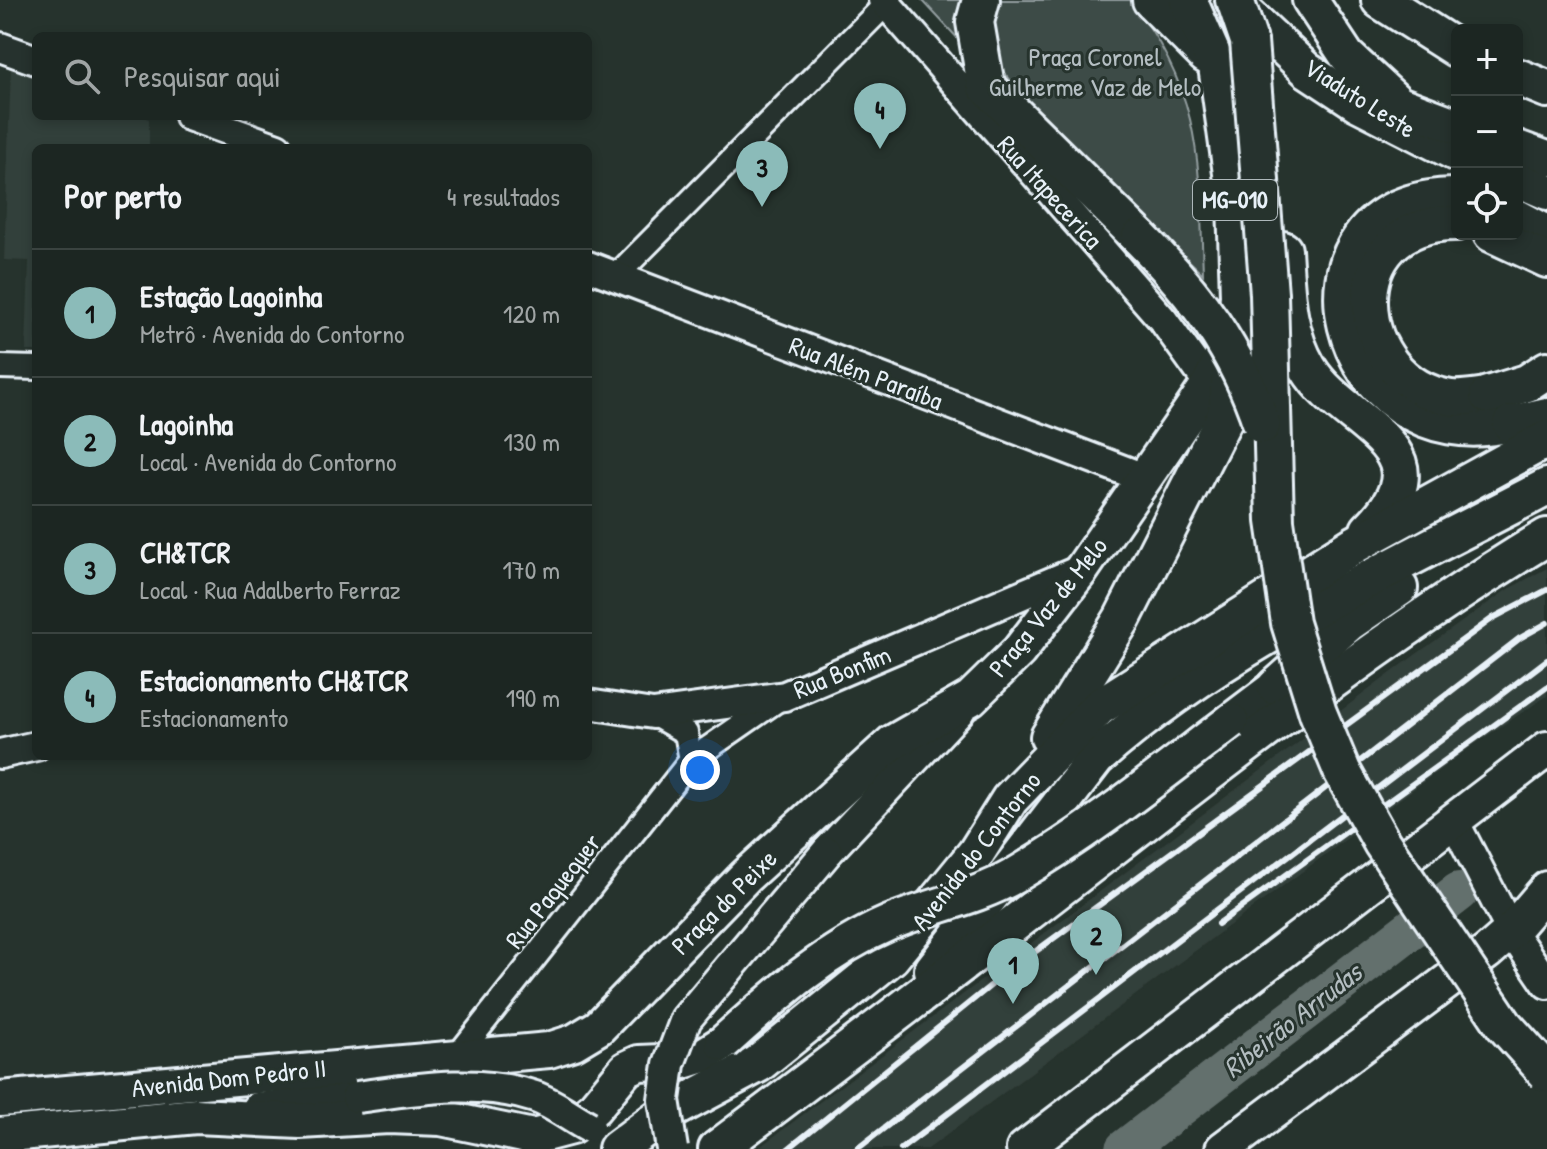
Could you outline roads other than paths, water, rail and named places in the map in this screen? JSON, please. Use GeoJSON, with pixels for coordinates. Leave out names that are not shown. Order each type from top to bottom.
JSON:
{"type":"FeatureCollection","features":[{"type":"Feature","properties":{"kind":"highway"},"geometry":{"type":"LineString","coordinates":[[981,0],[975,22],[986,86],[1182,280],[1216,325],[1248,383],[1272,457]]}},
{"type":"Feature","properties":{"kind":"highway"},"geometry":{"type":"LineString","coordinates":[[1151,0],[1217,66]]}},
{"type":"Feature","properties":{"kind":"highway","name":"MG-010"},"geometry":{"type":"LineString","coordinates":[[1188,0],[1217,66],[1236,202],[1239,296],[1233,334]]}},
{"type":"Feature","properties":{"kind":"highway"},"geometry":{"type":"LineString","coordinates":[[1223,0],[1250,51],[1262,88],[1280,211],[1291,338],[1311,373],[1391,448],[1399,467],[1399,489],[1385,515],[1354,545]]}},
{"type":"Feature","properties":{"kind":"highway"},"geometry":{"type":"LineString","coordinates":[[1234,0],[1249,41],[1267,263],[1275,521],[1290,623],[1318,713],[1342,771],[1382,843],[1504,1025],[1547,1073]]}},
{"type":"Feature","properties":{"kind":"highway"},"geometry":{"type":"LineString","coordinates":[[1380,0],[1451,45]]}},
{"type":"Feature","properties":{"kind":"highway"},"geometry":{"type":"LineString","coordinates":[[1523,79],[1547,89]]}},
{"type":"Feature","properties":{"kind":"highway"},"geometry":{"type":"LineString","coordinates":[[1010,799],[1122,619],[1226,415],[1233,334]]}},
{"type":"Feature","properties":{"kind":"highway"},"geometry":{"type":"LineString","coordinates":[[1488,395],[1527,383],[1547,370]]}},
{"type":"Feature","properties":{"kind":"highway"},"geometry":{"type":"LineString","coordinates":[[1511,424],[1547,416]]}},
{"type":"Feature","properties":{"kind":"highway","name":"Avenida do Contorno"},"geometry":{"type":"LineString","coordinates":[[617,1149],[661,1116],[758,1064],[891,957],[976,853],[1010,799],[1099,707],[1354,545],[1547,439]]}},
{"type":"Feature","properties":{"kind":"highway","name":"Avenida do Contorno"},"geometry":{"type":"LineString","coordinates":[[900,1012],[1096,758],[1125,732],[1240,654],[1547,487]]}},
{"type":"Feature","properties":{"kind":"highway"},"geometry":{"type":"LineString","coordinates":[[1276,687],[1348,623],[1399,588],[1547,501]]}},
{"type":"Feature","properties":{"kind":"highway"},"geometry":{"type":"LineString","coordinates":[[1276,687],[1468,569],[1547,537]]}},
{"type":"Feature","properties":{"kind":"highway","name":"Avenida do Contorno"},"geometry":{"type":"LineString","coordinates":[[717,1149],[900,1012],[1268,727],[1478,578],[1547,537]]}},
{"type":"Feature","properties":{"kind":"main road","name":"Viaduto Leste"},"geometry":{"type":"LineString","coordinates":[[1234,0],[1307,70],[1357,103],[1451,151]]}},
{"type":"Feature","properties":{"kind":"main road","name":"Viaduto Leste"},"geometry":{"type":"LineString","coordinates":[[1310,0],[1347,56],[1399,104],[1451,124]]}},
{"type":"Feature","properties":{"kind":"main road"},"geometry":{"type":"LineString","coordinates":[[1523,150],[1547,159]]}},
{"type":"Feature","properties":{"kind":"main road"},"geometry":{"type":"LineString","coordinates":[[1523,182],[1547,192]]}},
{"type":"Feature","properties":{"kind":"main road"},"geometry":{"type":"LineString","coordinates":[[1451,197],[1412,201],[1386,214],[1363,234],[1342,277],[1340,305],[1344,330],[1351,350],[1374,384],[1400,409],[1455,429],[1486,430],[1511,424]]}},
{"type":"Feature","properties":{"kind":"main road"},"geometry":{"type":"LineString","coordinates":[[1523,220],[1547,233]]}},
{"type":"Feature","properties":{"kind":"main road"},"geometry":{"type":"LineString","coordinates":[[1451,224],[1419,227],[1394,242],[1380,257],[1370,278],[1369,303],[1374,333],[1408,378],[1427,389],[1452,398],[1488,395]]}},
{"type":"Feature","properties":{"kind":"main road"},"geometry":{"type":"LineString","coordinates":[[1505,240],[1547,260]]}},
{"type":"Feature","properties":{"kind":"main road","name":"Praça Vaz de Melo"},"geometry":{"type":"LineString","coordinates":[[672,1149],[664,1100],[669,1064],[686,1019],[827,852],[1019,651],[1082,569],[1209,384],[1233,334]]}},
{"type":"Feature","properties":{"kind":"main road"},"geometry":{"type":"LineString","coordinates":[[196,1116],[300,1121],[389,1116],[441,1118],[533,1137],[571,1127],[594,1108],[626,1069],[639,1063],[684,1061],[704,1055],[723,1043],[798,975],[828,955],[888,923],[1010,878],[1082,833],[1276,687]]}},
{"type":"Feature","properties":{"kind":"main road","name":"Praça do Peixe"},"geometry":{"type":"LineString","coordinates":[[458,1055],[549,1050],[574,1042],[599,1027],[746,876],[892,743],[971,698]]}},
{"type":"Feature","properties":{"kind":"main road"},"geometry":{"type":"LineString","coordinates":[[1024,1149],[1547,749]]}},
{"type":"Feature","properties":{"kind":"main road"},"geometry":{"type":"LineString","coordinates":[[1223,1149],[1511,931],[1547,889]]}},
{"type":"Feature","properties":{"kind":"main road","name":"Avenida Dom Pedro II"},"geometry":{"type":"LineString","coordinates":[[0,1099],[458,1055]]}},
{"type":"Feature","properties":{"kind":"main road","name":"Avenida Dom Pedro II"},"geometry":{"type":"LineString","coordinates":[[0,1135],[65,1138],[196,1116],[436,1087],[493,1087],[537,1098],[589,1127],[609,1149]]}},
{"type":"Feature","properties":{"kind":"street"},"geometry":{"type":"LineString","coordinates":[[616,276],[886,1],[986,86]]}},
{"type":"Feature","properties":{"kind":"street","name":"Rua Itapecerica"},"geometry":{"type":"LineString","coordinates":[[886,1],[1163,320],[1209,384]]}},
{"type":"Feature","properties":{"kind":"street"},"geometry":{"type":"LineString","coordinates":[[0,47],[32,59]]}},
{"type":"Feature","properties":{"kind":"street"},"geometry":{"type":"LineString","coordinates":[[200,120],[266,144]]}},
{"type":"Feature","properties":{"kind":"street","name":"Rua Além Paraíba"},"geometry":{"type":"LineString","coordinates":[[592,267],[1144,478]]}},
{"type":"Feature","properties":{"kind":"street"},"geometry":{"type":"LineString","coordinates":[[0,367],[32,368]]}},
{"type":"Feature","properties":{"kind":"street","name":"Rua Bonfim"},"geometry":{"type":"LineString","coordinates":[[592,705],[653,714],[785,696],[1082,569]]}},
{"type":"Feature","properties":{"kind":"street","name":"Rua Paquequer"},"geometry":{"type":"LineString","coordinates":[[458,1055],[691,760],[785,696]]}},
{"type":"Feature","properties":{"kind":"street"},"geometry":{"type":"LineString","coordinates":[[653,714],[686,733],[691,760]]}},
{"type":"Feature","properties":{"kind":"street"},"geometry":{"type":"LineString","coordinates":[[0,754],[32,747]]}},
{"type":"Feature","properties":{"kind":"street"},"geometry":{"type":"LineString","coordinates":[[1454,821],[1511,931],[1547,984]]}},
{"type":"Feature","properties":{"kind":"waterway","name":"Ribeirão Arrudas"},"geometry":{"type":"LineString","coordinates":[[1125,1149],[1459,892]]}},
{"type":"Feature","properties":{"kind":"railway"},"geometry":{"type":"LineString","coordinates":[[788,1149],[1010,970],[1493,618],[1547,590]]}},
{"type":"Feature","properties":{"kind":"railway"},"geometry":{"type":"LineString","coordinates":[[857,1149],[1520,638],[1547,623]]}},
{"type":"Feature","properties":{"kind":"railway"},"geometry":{"type":"LineString","coordinates":[[901,1149],[1547,660]]}},
{"type":"Feature","properties":{"kind":"railway"},"geometry":{"type":"LineString","coordinates":[[1218,924],[1547,687]]}},
{"type":"Feature","properties":{"kind":"place","name":"Estacionamento CH&TCR"},"geometry":{"type":"Point","coordinates":[880,149]}},
{"type":"Feature","properties":{"kind":"place","name":"CH&TCR"},"geometry":{"type":"Point","coordinates":[762,207]}},
{"type":"Feature","properties":{"kind":"place","name":"Lagoinha"},"geometry":{"type":"Point","coordinates":[1096,975]}},
{"type":"Feature","properties":{"kind":"place","name":"Estação Lagoinha"},"geometry":{"type":"Point","coordinates":[1013,1004]}},
{"type":"Feature","properties":{"kind":"park label","name":"Praça Coronel Guilherme Vaz de Melo"},"geometry":{"type":"Point","coordinates":[1095,72]}}]}
